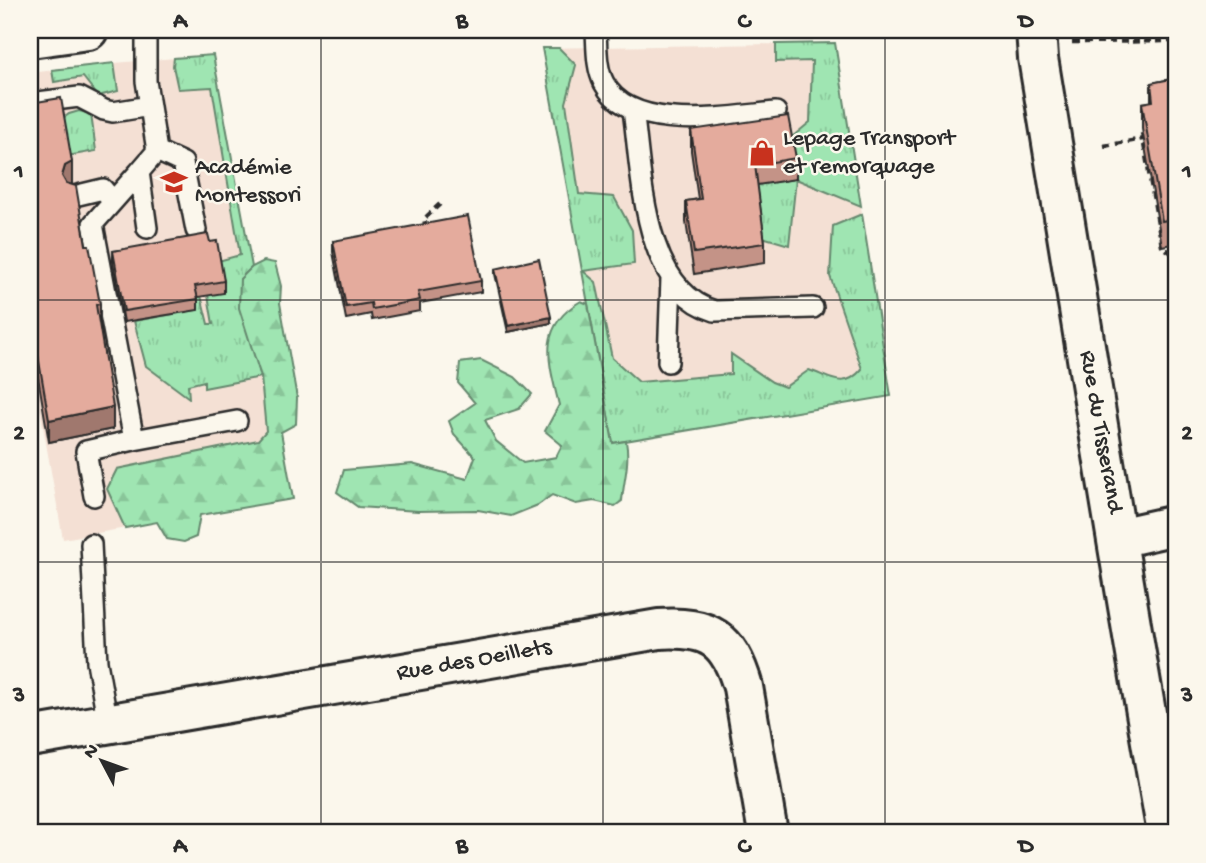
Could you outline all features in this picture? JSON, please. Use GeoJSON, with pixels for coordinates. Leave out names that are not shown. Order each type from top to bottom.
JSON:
{"type":"FeatureCollection","features":[{"type":"Feature","properties":{"kind":"street"},"geometry":{"type":"LineString","coordinates":[[30,38],[88,30]]}},
{"type":"Feature","properties":{"kind":"street","name":"Rue du Tisserand"},"geometry":{"type":"LineString","coordinates":[[1036,30],[1038,58],[1167,833]]}},
{"type":"Feature","properties":{"kind":"street"},"geometry":{"type":"LineString","coordinates":[[1118,538],[1176,525]]}},
{"type":"Feature","properties":{"kind":"street","name":"Rue des Oeillets"},"geometry":{"type":"LineString","coordinates":[[30,737],[659,629],[699,630],[713,637],[727,651],[738,668],[744,687],[768,833]]}},
{"type":"Feature","properties":{"kind":"lane"},"geometry":{"type":"LineString","coordinates":[[134,440],[93,224],[157,151],[146,81],[146,30]]}},
{"type":"Feature","properties":{"kind":"lane"},"geometry":{"type":"LineString","coordinates":[[596,30],[598,65],[604,83],[614,95],[634,110],[661,117],[702,119],[776,112]]}},
{"type":"Feature","properties":{"kind":"lane"},"geometry":{"type":"LineString","coordinates":[[30,103],[79,97],[104,110],[150,106]]}},
{"type":"Feature","properties":{"kind":"lane"},"geometry":{"type":"LineString","coordinates":[[634,110],[650,227],[659,257],[671,278],[689,298],[715,312],[813,308]]}},
{"type":"Feature","properties":{"kind":"lane"},"geometry":{"type":"LineString","coordinates":[[157,151],[183,163],[196,230]]}},
{"type":"Feature","properties":{"kind":"lane"},"geometry":{"type":"LineString","coordinates":[[139,172],[148,228]]}},
{"type":"Feature","properties":{"kind":"lane"},"geometry":{"type":"LineString","coordinates":[[74,196],[103,189],[113,201]]}},
{"type":"Feature","properties":{"kind":"lane"},"geometry":{"type":"LineString","coordinates":[[668,362],[671,278]]}},
{"type":"Feature","properties":{"kind":"lane"},"geometry":{"type":"LineString","coordinates":[[94,496],[84,443],[134,440],[237,421]]}},
{"type":"Feature","properties":{"kind":"lane"},"geometry":{"type":"LineString","coordinates":[[91,544],[97,662],[108,724]]}},
{"type":"Feature","properties":{"kind":"path"},"geometry":{"type":"LineString","coordinates":[[968,30],[978,33]]}},
{"type":"Feature","properties":{"kind":"path"},"geometry":{"type":"LineString","coordinates":[[1076,42],[1176,41]]}},
{"type":"Feature","properties":{"kind":"path"},"geometry":{"type":"LineString","coordinates":[[1142,129],[1162,246],[1174,254],[1176,271]]}},
{"type":"Feature","properties":{"kind":"path"},"geometry":{"type":"LineString","coordinates":[[1104,146],[1143,139]]}},
{"type":"Feature","properties":{"kind":"path"},"geometry":{"type":"LineString","coordinates":[[414,233],[426,230],[424,219],[442,202]]}},
{"type":"Feature","properties":{"kind":"shaded area"},"geometry":{"type":"Polygon","coordinates":[[[835,43],[891,396],[613,443],[542,48],[835,43]]]}},
{"type":"Feature","properties":{"kind":"shaded area"},"geometry":{"type":"Polygon","coordinates":[[[213,55],[293,499],[63,539],[30,353],[30,73],[213,55]]]}},
{"type":"Feature","properties":{"kind":"green space"},"geometry":{"type":"Polygon","coordinates":[[[835,43],[861,206],[796,179],[788,136],[792,137],[810,122],[812,61],[776,62],[776,44],[835,43]]]}},
{"type":"Feature","properties":{"kind":"green space"},"geometry":{"type":"Polygon","coordinates":[[[542,48],[559,48],[576,65],[566,103],[579,194],[614,197],[632,230],[634,264],[583,271],[596,282],[612,358],[639,382],[731,374],[731,354],[772,382],[785,387],[809,370],[831,379],[849,379],[862,369],[830,276],[833,226],[862,214],[891,396],[613,443],[542,48]]]}},
{"type":"Feature","properties":{"kind":"green space"},"geometry":{"type":"Polygon","coordinates":[[[213,55],[252,267],[240,279],[249,333],[261,377],[204,388],[204,381],[188,385],[189,398],[146,366],[134,321],[197,310],[195,297],[201,296],[208,324],[213,324],[208,295],[218,261],[240,255],[212,87],[178,89],[173,66],[174,58],[213,55]]]}},
{"type":"Feature","properties":{"kind":"green space"},"geometry":{"type":"Polygon","coordinates":[[[114,63],[118,91],[98,96],[83,77],[54,82],[52,70],[114,63]]]}},
{"type":"Feature","properties":{"kind":"green space"},"geometry":{"type":"Polygon","coordinates":[[[79,111],[91,114],[96,151],[67,156],[61,120],[79,111]]]}},
{"type":"Feature","properties":{"kind":"green space"},"geometry":{"type":"Polygon","coordinates":[[[796,179],[789,245],[762,237],[748,186],[796,179]]]}},
{"type":"Feature","properties":{"kind":"green space"},"geometry":{"type":"Polygon","coordinates":[[[264,261],[275,263],[281,286],[280,303],[297,398],[296,424],[281,432],[293,499],[200,515],[196,537],[184,542],[167,539],[157,522],[125,528],[107,489],[117,469],[258,440],[266,431],[261,377],[239,308],[240,279],[252,267],[264,261]]]}},
{"type":"Feature","properties":{"kind":"green space"},"geometry":{"type":"Polygon","coordinates":[[[581,301],[588,304],[613,443],[626,441],[627,464],[622,501],[615,506],[594,501],[576,504],[552,495],[538,505],[511,516],[478,510],[418,511],[358,507],[337,492],[344,470],[412,464],[467,479],[475,457],[454,434],[449,421],[475,403],[458,383],[460,363],[481,360],[515,377],[532,394],[519,409],[485,420],[496,441],[523,463],[556,457],[562,445],[545,431],[559,405],[549,347],[557,322],[581,301]]]}},
{"type":"Feature","properties":{"kind":"building"},"geometry":{"type":"Polygon","coordinates":[[[1176,78],[1175,237],[1172,219],[1162,221],[1142,103],[1153,101],[1151,83],[1176,78]]]}},
{"type":"Feature","properties":{"kind":"building"},"geometry":{"type":"Polygon","coordinates":[[[61,98],[72,162],[65,166],[62,176],[66,183],[76,186],[100,304],[96,305],[113,407],[49,420],[30,308],[30,103],[61,98]]]}},
{"type":"Feature","properties":{"kind":"building"},"geometry":{"type":"Polygon","coordinates":[[[788,116],[796,158],[755,165],[765,243],[694,253],[686,201],[701,199],[691,130],[788,116]]]}},
{"type":"Feature","properties":{"kind":"building"},"geometry":{"type":"Polygon","coordinates":[[[468,216],[481,281],[418,292],[420,300],[372,309],[371,303],[346,307],[333,241],[468,216]]]}},
{"type":"Feature","properties":{"kind":"building"},"geometry":{"type":"Polygon","coordinates":[[[208,234],[210,242],[217,241],[224,281],[195,286],[198,299],[124,311],[113,251],[208,234]]]}},
{"type":"Feature","properties":{"kind":"building"},"geometry":{"type":"Polygon","coordinates":[[[539,259],[551,317],[508,326],[495,269],[539,259]]]}},
{"type":"Feature","properties":{"kind":"place","name":"Lepage Transport et remorquage"},"geometry":{"type":"Point","coordinates":[762,153]}},
{"type":"Feature","properties":{"kind":"place","name":"Académie Montessori"},"geometry":{"type":"Point","coordinates":[174,182]}}]}
